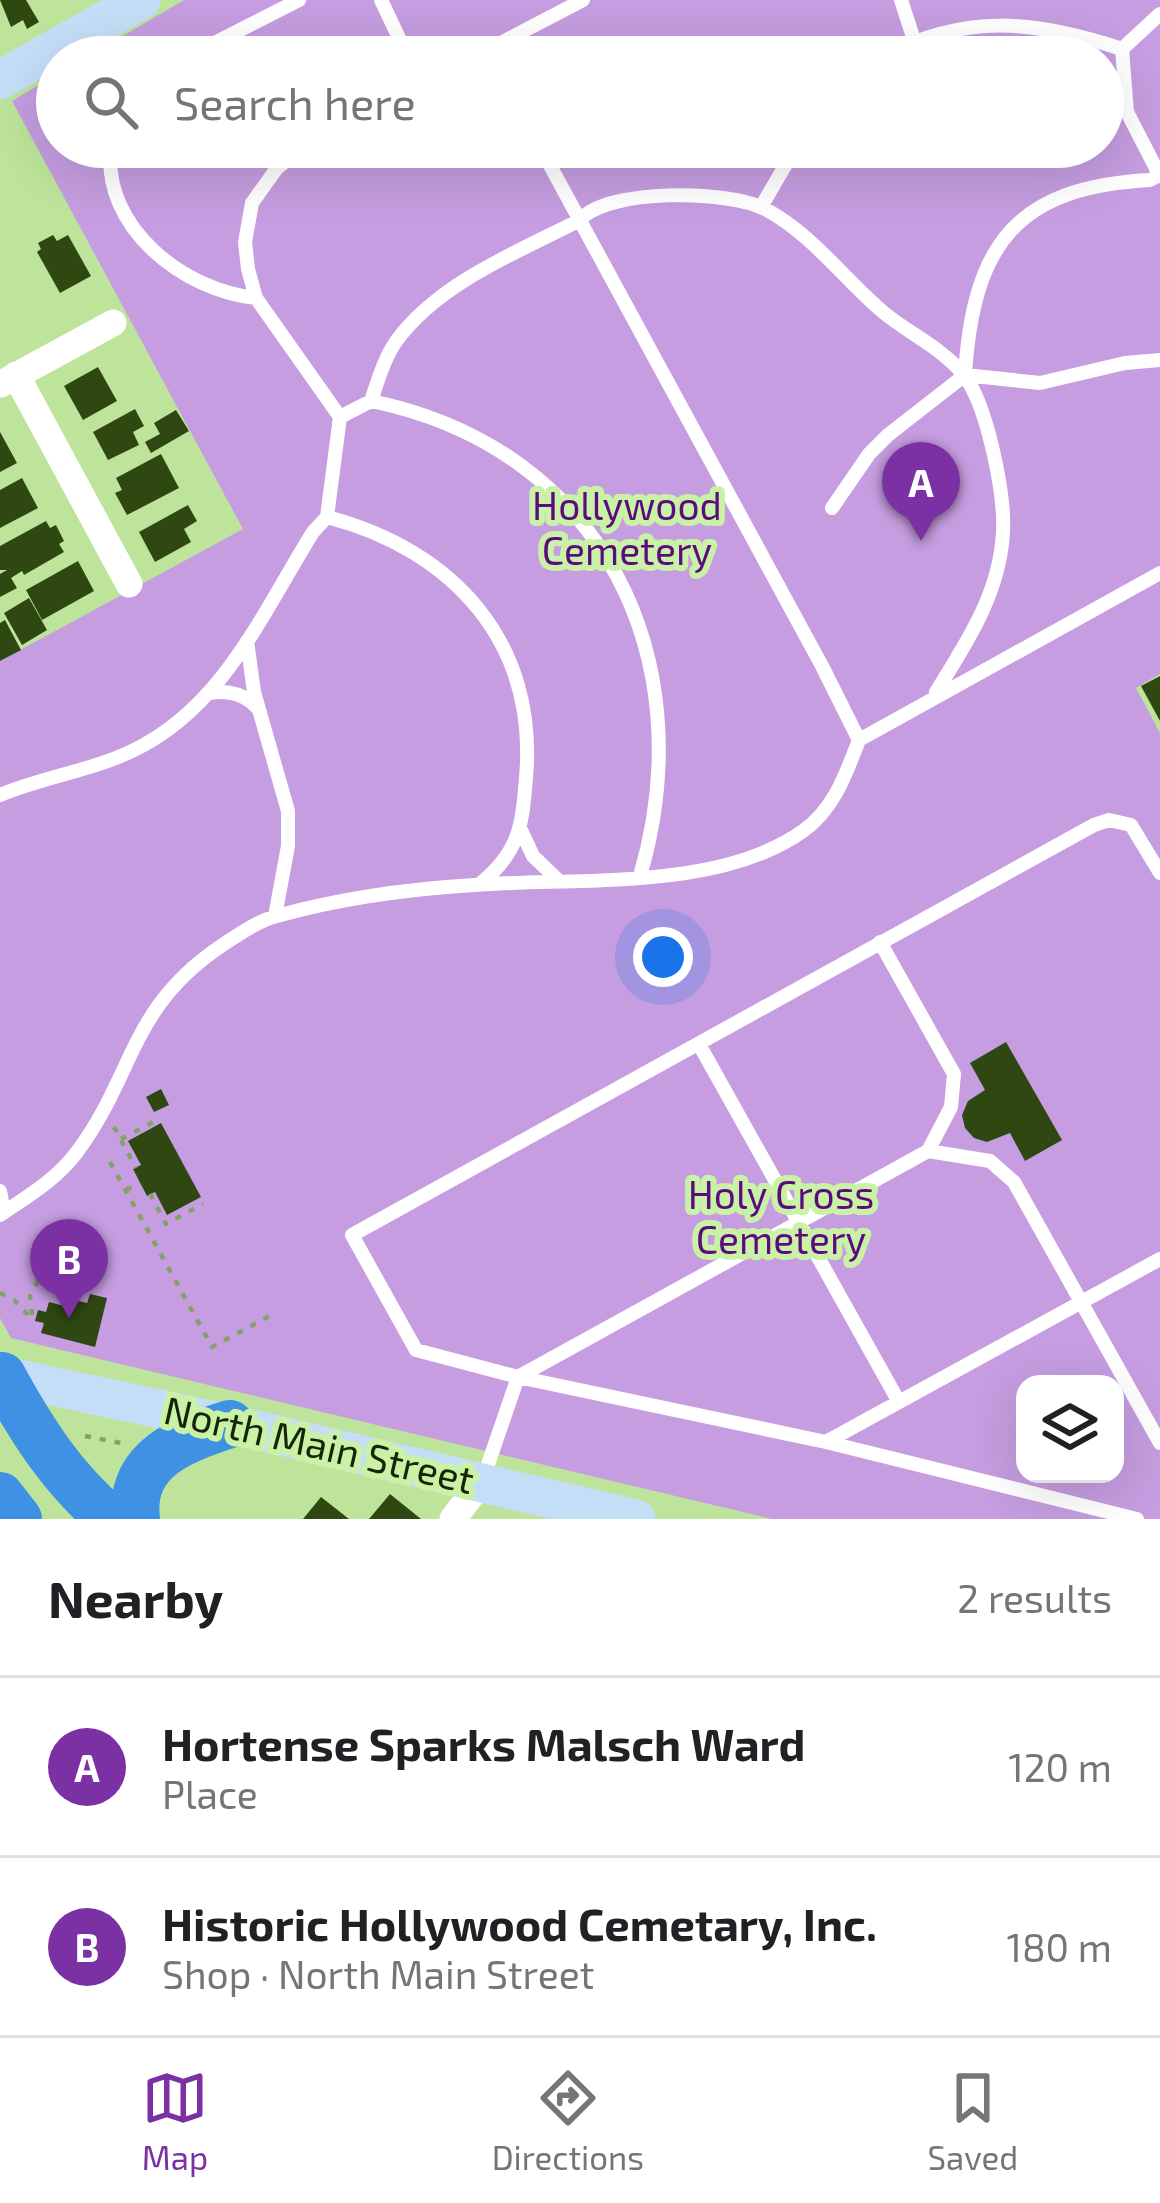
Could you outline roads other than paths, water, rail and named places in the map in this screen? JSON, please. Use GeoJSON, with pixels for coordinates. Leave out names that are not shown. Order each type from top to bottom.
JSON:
{"type":"FeatureCollection","features":[{"type":"Feature","properties":{"kind":"highway"},"geometry":{"type":"LineString","coordinates":[[1,1374],[75,1490],[110,1519]]}},
{"type":"Feature","properties":{"kind":"highway"},"geometry":{"type":"LineString","coordinates":[[136,1519],[142,1473],[155,1458],[191,1436],[230,1424]]}},
{"type":"Feature","properties":{"kind":"highway"},"geometry":{"type":"LineString","coordinates":[[0,1496],[17,1519]]}},
{"type":"Feature","properties":{"kind":"main road"},"geometry":{"type":"LineString","coordinates":[[58,36],[88,13],[141,0]]}},
{"type":"Feature","properties":{"kind":"main road"},"geometry":{"type":"LineString","coordinates":[[0,80],[36,53]]}},
{"type":"Feature","properties":{"kind":"main road","name":"North Main Street"},"geometry":{"type":"LineString","coordinates":[[1,1374],[636,1519]]}},
{"type":"Feature","properties":{"kind":"street"},"geometry":{"type":"LineString","coordinates":[[113,322],[8,380],[129,584]]}},
{"type":"Feature","properties":{"kind":"street"},"geometry":{"type":"LineString","coordinates":[[453,1519],[482,1481]]}},
{"type":"Feature","properties":{"kind":"lane"},"geometry":{"type":"LineString","coordinates":[[229,36],[299,0]]}},
{"type":"Feature","properties":{"kind":"lane"},"geometry":{"type":"LineString","coordinates":[[382,0],[398,36]]}},
{"type":"Feature","properties":{"kind":"lane"},"geometry":{"type":"LineString","coordinates":[[518,36],[583,0]]}},
{"type":"Feature","properties":{"kind":"lane"},"geometry":{"type":"LineString","coordinates":[[901,0],[913,36]]}},
{"type":"Feature","properties":{"kind":"lane"},"geometry":{"type":"LineString","coordinates":[[1124,46],[1160,14]]}},
{"type":"Feature","properties":{"kind":"lane"},"geometry":{"type":"LineString","coordinates":[[929,36],[1005,24],[1074,36]]}},
{"type":"Feature","properties":{"kind":"lane"},"geometry":{"type":"LineString","coordinates":[[934,696],[978,623],[1001,553],[1000,478],[965,375],[975,301],[996,250],[1019,223],[1068,192],[1160,176],[1127,112],[1124,80]]}},
{"type":"Feature","properties":{"kind":"lane"},"geometry":{"type":"LineString","coordinates":[[113,168],[113,182],[131,223],[148,245],[179,272],[206,286],[256,298]]}},
{"type":"Feature","properties":{"kind":"lane"},"geometry":{"type":"LineString","coordinates":[[0,795],[136,749],[164,732],[209,693],[248,641],[313,532],[327,518],[340,417],[256,298],[245,242],[252,203],[277,168]]}},
{"type":"Feature","properties":{"kind":"lane"},"geometry":{"type":"LineString","coordinates":[[552,168],[859,740]]}},
{"type":"Feature","properties":{"kind":"lane"},"geometry":{"type":"LineString","coordinates":[[761,207],[784,168]]}},
{"type":"Feature","properties":{"kind":"lane"},"geometry":{"type":"LineString","coordinates":[[340,417],[371,401],[398,339],[424,311],[486,269],[580,220],[599,205],[640,198],[689,196],[761,207],[796,229],[884,313],[965,375],[1040,383],[1125,363],[1160,360]]}},
{"type":"Feature","properties":{"kind":"lane"},"geometry":{"type":"LineString","coordinates":[[832,508],[888,435],[965,375]]}},
{"type":"Feature","properties":{"kind":"lane"},"geometry":{"type":"LineString","coordinates":[[371,401],[469,431],[517,461],[574,516],[615,574],[644,635],[659,708],[660,783],[640,876]]}},
{"type":"Feature","properties":{"kind":"lane"},"geometry":{"type":"LineString","coordinates":[[327,518],[355,525],[428,561],[455,583],[497,633],[521,690],[527,770],[521,830],[514,846],[479,884]]}},
{"type":"Feature","properties":{"kind":"lane"},"geometry":{"type":"LineString","coordinates":[[2,1214],[61,1172],[79,1150],[146,1021],[168,990],[212,952],[275,916],[393,891],[640,876],[720,866],[790,840],[814,822],[842,786],[859,740],[1160,573]]}},
{"type":"Feature","properties":{"kind":"lane"},"geometry":{"type":"LineString","coordinates":[[248,641],[259,710],[289,812],[275,916]]}},
{"type":"Feature","properties":{"kind":"lane"},"geometry":{"type":"LineString","coordinates":[[209,693],[244,696],[259,710]]}},
{"type":"Feature","properties":{"kind":"lane"},"geometry":{"type":"LineString","coordinates":[[1137,1519],[826,1442],[518,1378],[416,1350],[352,1235],[1109,820],[1131,825],[1160,873]]}},
{"type":"Feature","properties":{"kind":"lane"},"geometry":{"type":"LineString","coordinates":[[521,830],[533,856],[559,881]]}},
{"type":"Feature","properties":{"kind":"lane"},"geometry":{"type":"LineString","coordinates":[[482,1481],[518,1378],[928,1151],[951,1107],[954,1074],[880,942]]}},
{"type":"Feature","properties":{"kind":"lane"},"geometry":{"type":"LineString","coordinates":[[700,1046],[899,1402]]}},
{"type":"Feature","properties":{"kind":"lane"},"geometry":{"type":"LineString","coordinates":[[928,1151],[978,1157],[1002,1169],[1014,1182],[1160,1443]]}},
{"type":"Feature","properties":{"kind":"lane"},"geometry":{"type":"LineString","coordinates":[[0,1191],[2,1214]]}},
{"type":"Feature","properties":{"kind":"lane"},"geometry":{"type":"LineString","coordinates":[[826,1442],[1160,1259]]}},
{"type":"Feature","properties":{"kind":"place","name":"Hortense Sparks Malsch Ward"},"geometry":{"type":"Point","coordinates":[921,541]}},
{"type":"Feature","properties":{"kind":"place","name":"Historic Hollywood Cemetary, Inc."},"geometry":{"type":"Point","coordinates":[69,1318]}},
{"type":"Feature","properties":{"kind":"park label","name":"Hollywood Cemetery"},"geometry":{"type":"Point","coordinates":[627,528]}},
{"type":"Feature","properties":{"kind":"park label","name":"Holy Cross Cemetery"},"geometry":{"type":"Point","coordinates":[781,1218]}}]}
